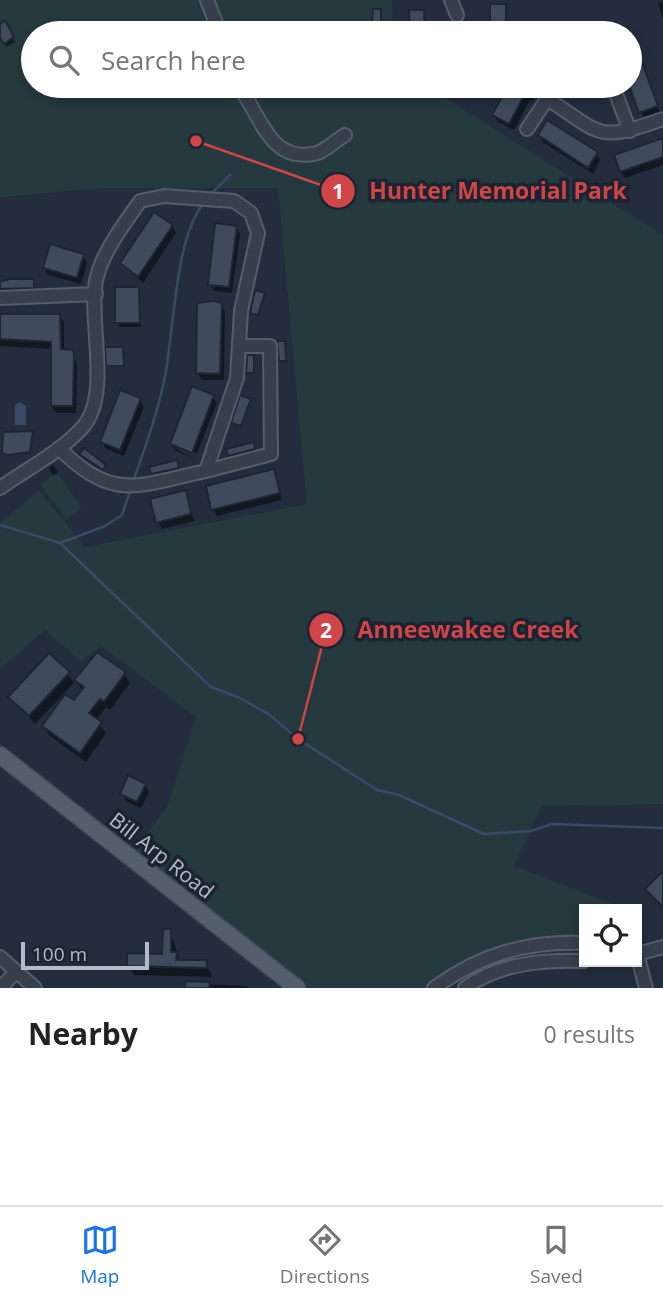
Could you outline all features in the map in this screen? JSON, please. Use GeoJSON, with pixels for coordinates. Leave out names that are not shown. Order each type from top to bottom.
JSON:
{"type":"FeatureCollection","features":[{"type":"Feature","properties":{"kind":"main road","name":"Bill Arp Road"},"geometry":{"type":"LineString","coordinates":[[0,755],[297,988]]}},
{"type":"Feature","properties":{"kind":"main road"},"geometry":{"type":"LineString","coordinates":[[264,963],[263,972],[281,988]]}},
{"type":"Feature","properties":{"kind":"street"},"geometry":{"type":"LineString","coordinates":[[207,0],[215,21]]}},
{"type":"Feature","properties":{"kind":"street"},"geometry":{"type":"LineString","coordinates":[[451,0],[457,15]]}},
{"type":"Feature","properties":{"kind":"street"},"geometry":{"type":"LineString","coordinates":[[245,98],[271,141],[290,153],[314,155],[345,135]]}},
{"type":"Feature","properties":{"kind":"street"},"geometry":{"type":"LineString","coordinates":[[617,98],[629,131]]}},
{"type":"Feature","properties":{"kind":"street"},"geometry":{"type":"LineString","coordinates":[[527,129],[548,99],[603,134],[629,131],[663,119]]}},
{"type":"Feature","properties":{"kind":"street"},"geometry":{"type":"LineString","coordinates":[[0,486],[59,448],[84,426],[96,394],[96,282],[109,248],[140,201],[164,196],[234,201],[251,213],[258,233],[241,311],[237,378],[206,471]]}},
{"type":"Feature","properties":{"kind":"street"},"geometry":{"type":"LineString","coordinates":[[0,298],[96,294]]}},
{"type":"Feature","properties":{"kind":"street"},"geometry":{"type":"LineString","coordinates":[[59,448],[81,470],[108,484],[129,487],[271,454],[270,346],[239,346]]}},
{"type":"Feature","properties":{"kind":"street"},"geometry":{"type":"LineString","coordinates":[[434,988],[460,969],[507,949],[547,943],[579,943]]}},
{"type":"Feature","properties":{"kind":"street"},"geometry":{"type":"LineString","coordinates":[[642,953],[663,947]]}},
{"type":"Feature","properties":{"kind":"street"},"geometry":{"type":"LineString","coordinates":[[0,957],[36,988]]}},
{"type":"Feature","properties":{"kind":"street"},"geometry":{"type":"LineString","coordinates":[[465,988],[513,966],[548,961],[579,961]]}},
{"type":"Feature","properties":{"kind":"street"},"geometry":{"type":"LineString","coordinates":[[640,967],[646,988]]}},
{"type":"Feature","properties":{"kind":"street"},"geometry":{"type":"LineString","coordinates":[[1,988],[16,971]]}},
{"type":"Feature","properties":{"kind":"green space"},"geometry":{"type":"Polygon","coordinates":[[[0,0],[392,0],[393,21],[21,21],[21,98],[445,98],[663,235],[663,804],[542,806],[514,866],[612,904],[579,904],[579,943],[528,945],[434,988],[297,988],[130,856],[167,807],[196,717],[101,646],[81,661],[45,630],[0,669],[0,523],[39,491],[85,547],[307,504],[278,188],[105,188],[0,197],[0,0]]]}},
{"type":"Feature","properties":{"kind":"green space"},"geometry":{"type":"Polygon","coordinates":[[[54,474],[59,475],[82,508],[66,519],[40,484],[54,474]]]}},
{"type":"Feature","properties":{"kind":"water"},"geometry":{"type":"Polygon","coordinates":[[[20,402],[26,406],[26,425],[15,425],[15,405],[20,402]]]}},
{"type":"Feature","properties":{"kind":"building"},"geometry":{"type":"Polygon","coordinates":[[[490,4],[506,4],[506,21],[490,21],[490,4]]]}},
{"type":"Feature","properties":{"kind":"building"},"geometry":{"type":"Polygon","coordinates":[[[373,9],[381,9],[381,21],[372,21],[373,9]]]}},
{"type":"Feature","properties":{"kind":"building"},"geometry":{"type":"Polygon","coordinates":[[[409,10],[424,10],[425,21],[410,21],[409,10]]]}},
{"type":"Feature","properties":{"kind":"building"},"geometry":{"type":"Polygon","coordinates":[[[5,20],[14,37],[4,44],[0,38],[0,24],[5,20]]]}},
{"type":"Feature","properties":{"kind":"building"},"geometry":{"type":"Polygon","coordinates":[[[642,63],[658,106],[639,113],[634,98],[642,98],[642,63]]]}},
{"type":"Feature","properties":{"kind":"building"},"geometry":{"type":"Polygon","coordinates":[[[501,98],[523,98],[509,124],[492,115],[501,98]]]}},
{"type":"Feature","properties":{"kind":"building"},"geometry":{"type":"Polygon","coordinates":[[[547,120],[598,152],[588,168],[538,135],[547,120]]]}},
{"type":"Feature","properties":{"kind":"building"},"geometry":{"type":"Polygon","coordinates":[[[663,138],[663,157],[620,172],[614,155],[663,138]]]}},
{"type":"Feature","properties":{"kind":"building"},"geometry":{"type":"Polygon","coordinates":[[[154,212],[173,225],[138,277],[120,263],[154,212]]]}},
{"type":"Feature","properties":{"kind":"building"},"geometry":{"type":"Polygon","coordinates":[[[215,223],[237,226],[229,287],[208,285],[215,223]]]}},
{"type":"Feature","properties":{"kind":"building"},"geometry":{"type":"Polygon","coordinates":[[[50,244],[84,254],[77,278],[43,268],[50,244]]]}},
{"type":"Feature","properties":{"kind":"building"},"geometry":{"type":"Polygon","coordinates":[[[34,279],[34,288],[0,289],[0,281],[34,279]]]}},
{"type":"Feature","properties":{"kind":"building"},"geometry":{"type":"Polygon","coordinates":[[[115,287],[139,287],[140,323],[115,323],[115,287]]]}},
{"type":"Feature","properties":{"kind":"building"},"geometry":{"type":"Polygon","coordinates":[[[255,290],[265,293],[258,315],[250,313],[255,290]]]}},
{"type":"Feature","properties":{"kind":"building"},"geometry":{"type":"Polygon","coordinates":[[[197,303],[222,303],[220,374],[196,373],[197,303]]]}},
{"type":"Feature","properties":{"kind":"building"},"geometry":{"type":"Polygon","coordinates":[[[0,314],[60,314],[61,349],[73,350],[74,355],[73,406],[51,406],[51,342],[0,339],[0,314]]]}},
{"type":"Feature","properties":{"kind":"building"},"geometry":{"type":"Polygon","coordinates":[[[277,341],[285,341],[286,361],[279,361],[277,341]]]}},
{"type":"Feature","properties":{"kind":"building"},"geometry":{"type":"Polygon","coordinates":[[[105,347],[123,347],[124,366],[106,366],[105,347]]]}},
{"type":"Feature","properties":{"kind":"building"},"geometry":{"type":"Polygon","coordinates":[[[247,355],[254,355],[254,373],[246,373],[247,355]]]}},
{"type":"Feature","properties":{"kind":"building"},"geometry":{"type":"Polygon","coordinates":[[[192,386],[214,395],[192,453],[170,444],[192,386]]]}},
{"type":"Feature","properties":{"kind":"building"},"geometry":{"type":"Polygon","coordinates":[[[120,390],[141,398],[120,450],[100,442],[120,390]]]}},
{"type":"Feature","properties":{"kind":"building"},"geometry":{"type":"Polygon","coordinates":[[[240,395],[251,399],[241,426],[231,423],[240,395]]]}},
{"type":"Feature","properties":{"kind":"building"},"geometry":{"type":"Polygon","coordinates":[[[33,431],[30,452],[7,455],[2,453],[3,432],[33,431]]]}},
{"type":"Feature","properties":{"kind":"building"},"geometry":{"type":"Polygon","coordinates":[[[254,442],[255,449],[228,456],[226,449],[254,442]]]}},
{"type":"Feature","properties":{"kind":"building"},"geometry":{"type":"Polygon","coordinates":[[[84,448],[106,465],[103,470],[79,454],[84,448]]]}},
{"type":"Feature","properties":{"kind":"building"},"geometry":{"type":"Polygon","coordinates":[[[177,460],[179,468],[151,474],[149,467],[177,460]]]}},
{"type":"Feature","properties":{"kind":"building"},"geometry":{"type":"Polygon","coordinates":[[[274,469],[280,493],[211,510],[206,486],[274,469]]]}},
{"type":"Feature","properties":{"kind":"building"},"geometry":{"type":"Polygon","coordinates":[[[186,490],[191,514],[156,523],[150,499],[186,490]]]}},
{"type":"Feature","properties":{"kind":"building"},"geometry":{"type":"Polygon","coordinates":[[[97,652],[126,672],[104,702],[100,699],[89,713],[102,722],[80,753],[42,726],[65,694],[74,700],[84,687],[74,680],[97,652]]]}},
{"type":"Feature","properties":{"kind":"building"},"geometry":{"type":"Polygon","coordinates":[[[49,653],[70,672],[29,716],[8,697],[49,653]]]}},
{"type":"Feature","properties":{"kind":"building"},"geometry":{"type":"Polygon","coordinates":[[[128,775],[146,784],[137,802],[120,794],[128,775]]]}},
{"type":"Feature","properties":{"kind":"building"},"geometry":{"type":"Polygon","coordinates":[[[663,871],[663,907],[645,889],[663,871]]]}},
{"type":"Feature","properties":{"kind":"building"},"geometry":{"type":"Polygon","coordinates":[[[163,929],[171,929],[171,952],[177,952],[176,960],[207,960],[207,968],[127,966],[127,953],[162,954],[163,929]]]}},
{"type":"Feature","properties":{"kind":"building"},"geometry":{"type":"Polygon","coordinates":[[[186,981],[210,982],[209,988],[185,988],[186,981]]]}},
{"type":"Feature","properties":{"kind":"waterway"},"geometry":{"type":"LineString","coordinates":[[210,195],[230,175]]}},
{"type":"Feature","properties":{"kind":"waterway"},"geometry":{"type":"LineString","coordinates":[[134,479],[162,389],[181,262],[194,220],[203,204]]}},
{"type":"Feature","properties":{"kind":"waterway"},"geometry":{"type":"LineString","coordinates":[[60,543],[105,526],[122,515],[129,494]]}},
{"type":"Feature","properties":{"kind":"waterway"},"geometry":{"type":"LineString","coordinates":[[0,525],[60,543],[211,687],[238,697],[270,715],[298,739],[377,790],[399,795],[484,834],[531,831],[552,824],[663,828]]}},
{"type":"Feature","properties":{"kind":"place","name":"Hunter Memorial Park"},"geometry":{"type":"Point","coordinates":[196,141]}},
{"type":"Feature","properties":{"kind":"place","name":"Anneewakee Creek"},"geometry":{"type":"Point","coordinates":[298,739]}}]}
